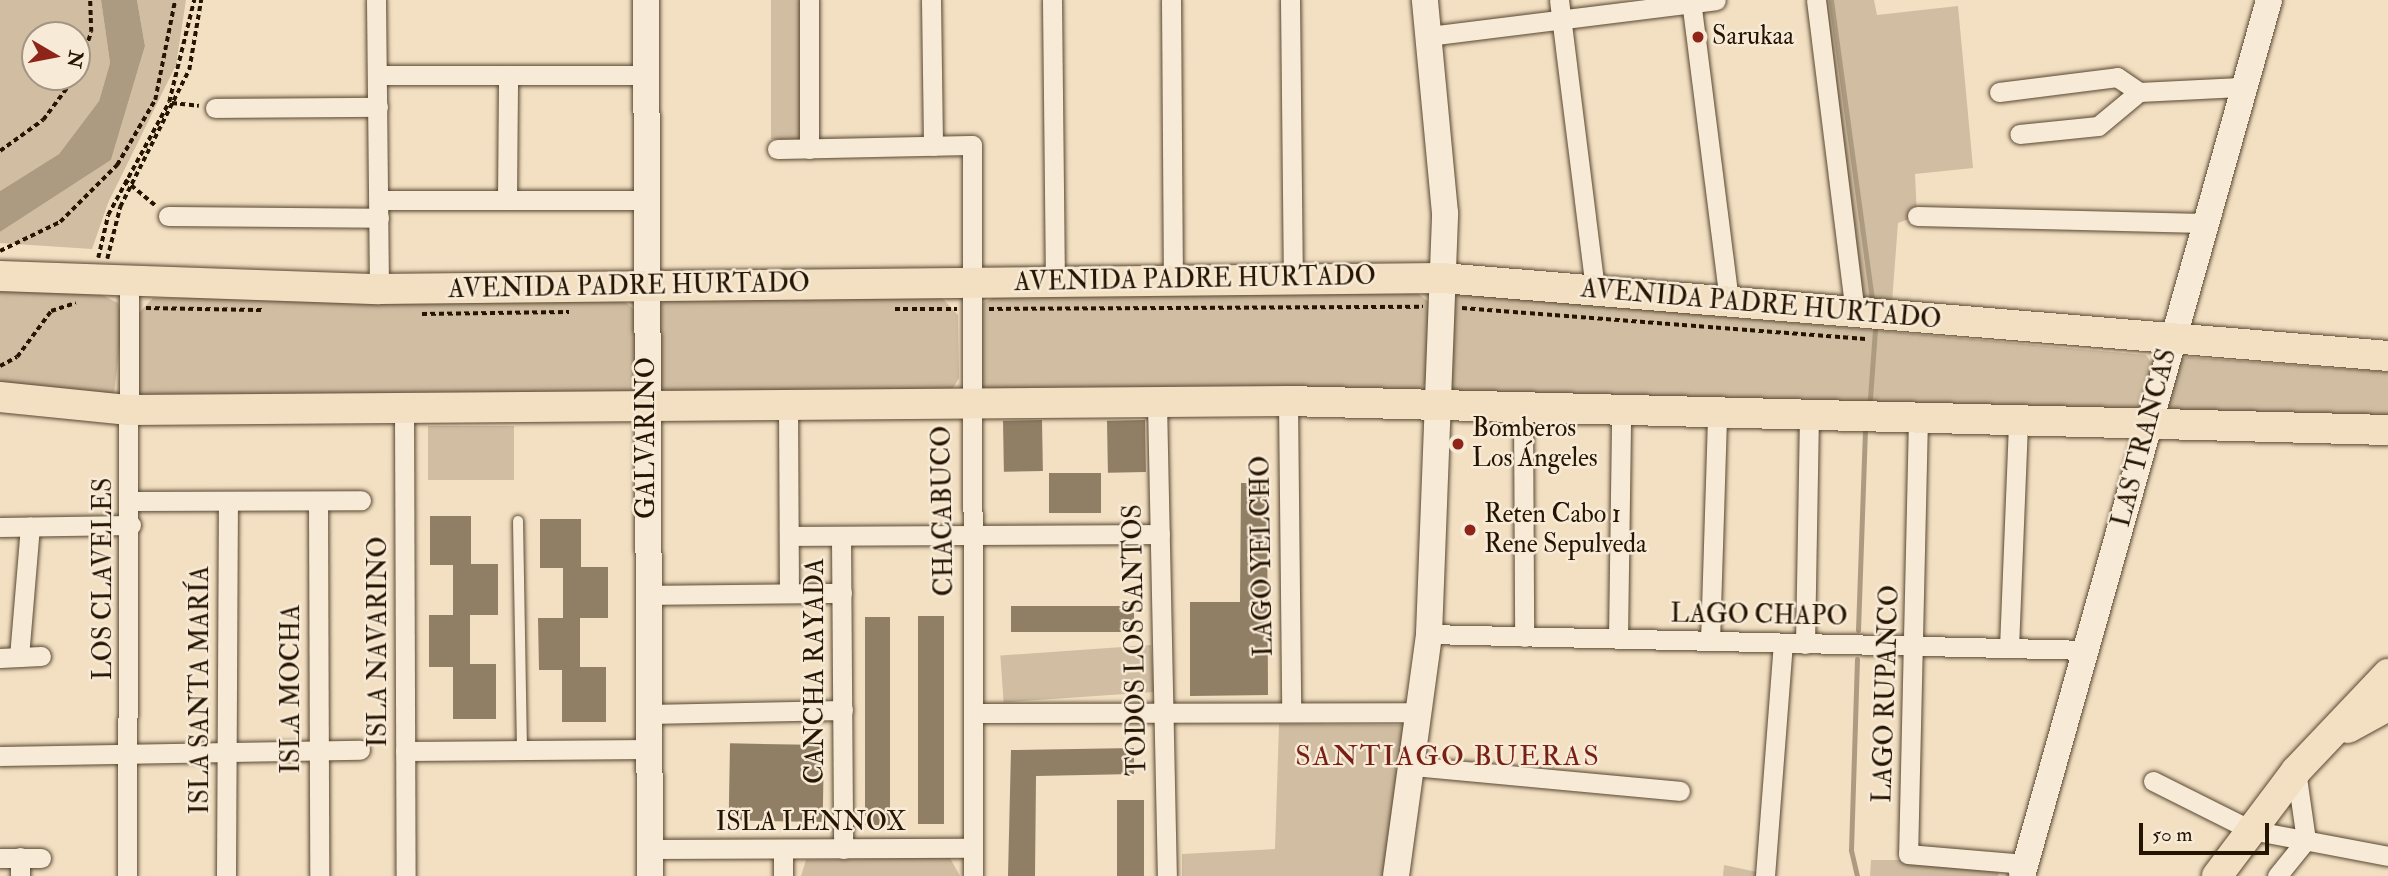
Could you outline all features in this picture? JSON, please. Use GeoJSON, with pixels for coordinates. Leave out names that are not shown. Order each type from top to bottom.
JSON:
{"type":"FeatureCollection","features":[{"type":"Feature","properties":{"kind":"main road","name":"AVENIDA PADRE HURTADO"},"geometry":{"type":"LineString","coordinates":[[0,276],[107,290],[647,288],[970,296],[1055,281],[1293,277],[1441,292],[1595,291],[2388,356]]}},
{"type":"Feature","properties":{"kind":"main road"},"geometry":{"type":"LineString","coordinates":[[0,397],[129,410],[1288,401],[2388,430]]}},
{"type":"Feature","properties":{"kind":"main road"},"geometry":{"type":"LineString","coordinates":[[2217,876],[2296,771],[2388,674]]}},
{"type":"Feature","properties":{"kind":"main road"},"geometry":{"type":"LineString","coordinates":[[2320,744],[2388,706]]}},
{"type":"Feature","properties":{"kind":"street"},"geometry":{"type":"LineString","coordinates":[[376,0],[379,289]]}},
{"type":"Feature","properties":{"kind":"street","name":"GALVARINO"},"geometry":{"type":"LineString","coordinates":[[646,0],[650,876]]}},
{"type":"Feature","properties":{"kind":"street"},"geometry":{"type":"LineString","coordinates":[[809,0],[809,149]]}},
{"type":"Feature","properties":{"kind":"street"},"geometry":{"type":"LineString","coordinates":[[777,149],[933,146],[931,0]]}},
{"type":"Feature","properties":{"kind":"street"},"geometry":{"type":"LineString","coordinates":[[1052,0],[1055,281]]}},
{"type":"Feature","properties":{"kind":"street"},"geometry":{"type":"LineString","coordinates":[[1171,0],[1173,278]]}},
{"type":"Feature","properties":{"kind":"street"},"geometry":{"type":"LineString","coordinates":[[1290,0],[1293,277]]}},
{"type":"Feature","properties":{"kind":"street"},"geometry":{"type":"LineString","coordinates":[[1396,876],[1429,634],[1438,406],[1444,183],[1425,0]]}},
{"type":"Feature","properties":{"kind":"street"},"geometry":{"type":"LineString","coordinates":[[1429,36],[1561,10],[1716,0]]}},
{"type":"Feature","properties":{"kind":"street"},"geometry":{"type":"LineString","coordinates":[[1816,0],[1855,312]]}},
{"type":"Feature","properties":{"kind":"street","name":"LAS TRANCAS"},"geometry":{"type":"LineString","coordinates":[[2024,870],[2087,650],[2240,87],[2269,0]]}},
{"type":"Feature","properties":{"kind":"street"},"geometry":{"type":"LineString","coordinates":[[1692,2],[1729,302]]}},
{"type":"Feature","properties":{"kind":"street"},"geometry":{"type":"LineString","coordinates":[[1561,10],[1595,291]]}},
{"type":"Feature","properties":{"kind":"street"},"geometry":{"type":"LineString","coordinates":[[377,75],[646,75]]}},
{"type":"Feature","properties":{"kind":"street"},"geometry":{"type":"LineString","coordinates":[[507,200],[508,75]]}},
{"type":"Feature","properties":{"kind":"street"},"geometry":{"type":"LineString","coordinates":[[1999,92],[2116,77],[2140,92],[2240,87]]}},
{"type":"Feature","properties":{"kind":"street"},"geometry":{"type":"LineString","coordinates":[[2019,134],[2098,126],[2140,92]]}},
{"type":"Feature","properties":{"kind":"street"},"geometry":{"type":"LineString","coordinates":[[215,108],[378,107]]}},
{"type":"Feature","properties":{"kind":"street","name":"CHACABUCO"},"geometry":{"type":"LineString","coordinates":[[933,146],[972,145],[969,405],[972,876]]}},
{"type":"Feature","properties":{"kind":"street"},"geometry":{"type":"LineString","coordinates":[[168,216],[379,209],[507,200],[646,200]]}},
{"type":"Feature","properties":{"kind":"street"},"geometry":{"type":"LineString","coordinates":[[1917,216],[2204,223]]}},
{"type":"Feature","properties":{"kind":"street","name":"LOS CLAVELES"},"geometry":{"type":"LineString","coordinates":[[107,290],[129,410],[131,525],[127,876]]}},
{"type":"Feature","properties":{"kind":"street","name":"LAGO YELCHO"},"geometry":{"type":"LineString","coordinates":[[1288,401],[1291,711]]}},
{"type":"Feature","properties":{"kind":"street","name":"TODOS LOS SANTOS"},"geometry":{"type":"LineString","coordinates":[[1157,403],[1167,876]]}},
{"type":"Feature","properties":{"kind":"street","name":"CANCHA RAYADA"},"geometry":{"type":"LineString","coordinates":[[788,404],[789,593]]}},
{"type":"Feature","properties":{"kind":"street","name":"ISLA NAVARINO"},"geometry":{"type":"LineString","coordinates":[[404,408],[406,876]]}},
{"type":"Feature","properties":{"kind":"street"},"geometry":{"type":"LineString","coordinates":[[1523,408],[1524,637]]}},
{"type":"Feature","properties":{"kind":"street"},"geometry":{"type":"LineString","coordinates":[[1618,639],[1621,411]]}},
{"type":"Feature","properties":{"kind":"street"},"geometry":{"type":"LineString","coordinates":[[1710,641],[1717,413]]}},
{"type":"Feature","properties":{"kind":"street"},"geometry":{"type":"LineString","coordinates":[[1805,643],[1809,415]]}},
{"type":"Feature","properties":{"kind":"street","name":"LAGO RUPANCO"},"geometry":{"type":"LineString","coordinates":[[1918,418],[1916,646],[1908,854],[2024,870]]}},
{"type":"Feature","properties":{"kind":"street"},"geometry":{"type":"LineString","coordinates":[[2010,648],[2018,420]]}},
{"type":"Feature","properties":{"kind":"street"},"geometry":{"type":"LineString","coordinates":[[130,501],[228,503],[361,500]]}},
{"type":"Feature","properties":{"kind":"street","name":"ISLA MOCHA"},"geometry":{"type":"LineString","coordinates":[[318,501],[319,876]]}},
{"type":"Feature","properties":{"kind":"street","name":"ISLA SANTA MARÍA"},"geometry":{"type":"LineString","coordinates":[[226,876],[228,503]]}},
{"type":"Feature","properties":{"kind":"street"},"geometry":{"type":"LineString","coordinates":[[0,527],[131,525]]}},
{"type":"Feature","properties":{"kind":"street"},"geometry":{"type":"LineString","coordinates":[[30,526],[9,657],[41,656]]}},
{"type":"Feature","properties":{"kind":"street"},"geometry":{"type":"LineString","coordinates":[[789,536],[1160,534]]}},
{"type":"Feature","properties":{"kind":"street","name":"CANCHA RAYADA"},"geometry":{"type":"LineString","coordinates":[[841,536],[844,849]]}},
{"type":"Feature","properties":{"kind":"street"},"geometry":{"type":"LineString","coordinates":[[648,595],[842,593]]}},
{"type":"Feature","properties":{"kind":"street","name":"LAGO CHAPO"},"geometry":{"type":"LineString","coordinates":[[1429,634],[2087,650]]}},
{"type":"Feature","properties":{"kind":"street"},"geometry":{"type":"LineString","coordinates":[[1765,876],[1783,644]]}},
{"type":"Feature","properties":{"kind":"street"},"geometry":{"type":"LineString","coordinates":[[648,714],[843,710]]}},
{"type":"Feature","properties":{"kind":"street"},"geometry":{"type":"LineString","coordinates":[[973,713],[1419,712]]}},
{"type":"Feature","properties":{"kind":"street"},"geometry":{"type":"LineString","coordinates":[[405,751],[649,749]]}},
{"type":"Feature","properties":{"kind":"street"},"geometry":{"type":"LineString","coordinates":[[0,756],[360,750]]}},
{"type":"Feature","properties":{"kind":"street"},"geometry":{"type":"LineString","coordinates":[[1412,766],[1680,791]]}},
{"type":"Feature","properties":{"kind":"street"},"geometry":{"type":"LineString","coordinates":[[2277,876],[2305,840],[2296,771]]}},
{"type":"Feature","properties":{"kind":"street"},"geometry":{"type":"LineString","coordinates":[[2153,781],[2251,830],[2388,856]]}},
{"type":"Feature","properties":{"kind":"street","name":"ISLA LENNOX"},"geometry":{"type":"LineString","coordinates":[[649,849],[972,848]]}},
{"type":"Feature","properties":{"kind":"street"},"geometry":{"type":"LineString","coordinates":[[783,849],[783,876]]}},
{"type":"Feature","properties":{"kind":"street"},"geometry":{"type":"LineString","coordinates":[[13,864],[41,858]]}},
{"type":"Feature","properties":{"kind":"lane"},"geometry":{"type":"LineString","coordinates":[[518,521],[522,750]]}},
{"type":"Feature","properties":{"kind":"path"},"geometry":{"type":"LineString","coordinates":[[90,0],[91,21]]}},
{"type":"Feature","properties":{"kind":"path"},"geometry":{"type":"LineString","coordinates":[[0,251],[60,222],[117,165],[155,100],[175,0]]}},
{"type":"Feature","properties":{"kind":"path"},"geometry":{"type":"LineString","coordinates":[[107,290],[110,244],[132,186],[171,103],[194,0]]}},
{"type":"Feature","properties":{"kind":"path"},"geometry":{"type":"LineString","coordinates":[[107,290],[103,234],[125,180],[189,70],[201,0]]}},
{"type":"Feature","properties":{"kind":"path"},"geometry":{"type":"LineString","coordinates":[[0,151],[43,120],[64,91]]}},
{"type":"Feature","properties":{"kind":"path"},"geometry":{"type":"LineString","coordinates":[[171,103],[215,108]]}},
{"type":"Feature","properties":{"kind":"path"},"geometry":{"type":"LineString","coordinates":[[125,180],[168,216]]}},
{"type":"Feature","properties":{"kind":"path"},"geometry":{"type":"LineString","coordinates":[[0,366],[17,357],[51,311],[107,290],[267,310]]}},
{"type":"Feature","properties":{"kind":"path"},"geometry":{"type":"LineString","coordinates":[[889,309],[970,296],[1441,292],[1876,339]]}},
{"type":"Feature","properties":{"kind":"path"},"geometry":{"type":"LineString","coordinates":[[418,314],[580,312]]}},
{"type":"Feature","properties":{"kind":"shaded area"},"geometry":{"type":"Polygon","coordinates":[[[0,0],[101,0],[110,63],[99,101],[59,154],[0,191],[0,0]]]}},
{"type":"Feature","properties":{"kind":"shaded area"},"geometry":{"type":"Polygon","coordinates":[[[101,0],[137,0],[145,46],[111,160],[0,232],[0,191],[59,154],[99,101],[110,63],[101,0]]]}},
{"type":"Feature","properties":{"kind":"shaded area"},"geometry":{"type":"Polygon","coordinates":[[[137,0],[186,0],[176,65],[108,203],[92,249],[0,243],[0,232],[111,160],[145,46],[137,0]]]}},
{"type":"Feature","properties":{"kind":"shaded area"},"geometry":{"type":"Polygon","coordinates":[[[771,0],[802,0],[802,139],[771,139],[771,0]]]}},
{"type":"Feature","properties":{"kind":"shaded area"},"geometry":{"type":"Polygon","coordinates":[[[1825,0],[1874,0],[1877,15],[1958,6],[1973,168],[1915,174],[1917,216],[1898,223],[1892,302],[1862,301],[1825,0]]]}},
{"type":"Feature","properties":{"kind":"shaded area"},"geometry":{"type":"Polygon","coordinates":[[[0,289],[102,295],[118,303],[123,320],[114,394],[0,387],[0,289]]]}},
{"type":"Feature","properties":{"kind":"shaded area"},"geometry":{"type":"Polygon","coordinates":[[[1417,293],[1429,302],[1429,379],[1418,392],[981,389],[981,304],[995,297],[1417,293]]]}},
{"type":"Feature","properties":{"kind":"shaded area"},"geometry":{"type":"Polygon","coordinates":[[[1463,293],[2146,355],[2155,368],[2140,410],[1464,395],[1448,390],[1454,296],[1463,293]]]}},
{"type":"Feature","properties":{"kind":"shaded area"},"geometry":{"type":"Polygon","coordinates":[[[941,297],[958,315],[959,378],[950,393],[661,392],[657,308],[665,301],[941,297]]]}},
{"type":"Feature","properties":{"kind":"shaded area"},"geometry":{"type":"Polygon","coordinates":[[[153,298],[622,299],[637,312],[638,381],[628,395],[139,395],[139,313],[153,298]]]}},
{"type":"Feature","properties":{"kind":"shaded area"},"geometry":{"type":"Polygon","coordinates":[[[2187,357],[2388,372],[2388,423],[2173,412],[2168,404],[2178,360],[2187,357]]]}},
{"type":"Feature","properties":{"kind":"shaded area"},"geometry":{"type":"Polygon","coordinates":[[[428,426],[514,426],[514,480],[428,480],[428,426]]]}},
{"type":"Feature","properties":{"kind":"shaded area"},"geometry":{"type":"Polygon","coordinates":[[[1151,645],[1154,692],[1004,702],[1000,656],[1151,645]]]}},
{"type":"Feature","properties":{"kind":"shaded area"},"geometry":{"type":"Polygon","coordinates":[[[1279,724],[1404,725],[1385,876],[1182,876],[1182,854],[1275,849],[1279,724]]]}},
{"type":"Feature","properties":{"kind":"shaded area"},"geometry":{"type":"Polygon","coordinates":[[[950,858],[960,876],[801,876],[806,860],[950,858]]]}},
{"type":"Feature","properties":{"kind":"shaded area"},"geometry":{"type":"Polygon","coordinates":[[[1871,860],[2000,868],[1998,876],[1870,876],[1871,860]]]}},
{"type":"Feature","properties":{"kind":"shaded area"},"geometry":{"type":"Polygon","coordinates":[[[1724,865],[1757,872],[1756,876],[1723,876],[1724,865]]]}},
{"type":"Feature","properties":{"kind":"building"},"geometry":{"type":"Polygon","coordinates":[[[1042,420],[1043,471],[1004,472],[1003,421],[1042,420]]]}},
{"type":"Feature","properties":{"kind":"building"},"geometry":{"type":"Polygon","coordinates":[[[1145,420],[1146,472],[1108,473],[1107,421],[1145,420]]]}},
{"type":"Feature","properties":{"kind":"building"},"geometry":{"type":"Polygon","coordinates":[[[1049,473],[1101,473],[1101,513],[1049,513],[1049,473]]]}},
{"type":"Feature","properties":{"kind":"building"},"geometry":{"type":"Polygon","coordinates":[[[1241,483],[1267,483],[1268,695],[1190,696],[1190,602],[1240,602],[1241,483]]]}},
{"type":"Feature","properties":{"kind":"building"},"geometry":{"type":"Polygon","coordinates":[[[430,516],[471,516],[471,564],[498,564],[498,615],[470,615],[470,664],[496,664],[496,719],[453,719],[453,667],[429,667],[429,615],[453,615],[453,565],[430,565],[430,516]]]}},
{"type":"Feature","properties":{"kind":"building"},"geometry":{"type":"Polygon","coordinates":[[[540,519],[581,519],[581,567],[608,567],[608,618],[580,618],[580,667],[606,667],[606,722],[562,722],[562,670],[539,670],[538,618],[563,618],[563,568],[540,568],[540,519]]]}},
{"type":"Feature","properties":{"kind":"building"},"geometry":{"type":"Polygon","coordinates":[[[1011,606],[1134,606],[1134,632],[1011,632],[1011,606]]]}},
{"type":"Feature","properties":{"kind":"building"},"geometry":{"type":"Polygon","coordinates":[[[918,616],[944,616],[944,824],[918,824],[918,616]]]}},
{"type":"Feature","properties":{"kind":"building"},"geometry":{"type":"Polygon","coordinates":[[[865,617],[890,617],[890,825],[865,825],[865,617]]]}},
{"type":"Feature","properties":{"kind":"building"},"geometry":{"type":"Polygon","coordinates":[[[730,743],[824,745],[823,822],[729,820],[730,743]]]}},
{"type":"Feature","properties":{"kind":"building"},"geometry":{"type":"Polygon","coordinates":[[[1134,748],[1134,774],[1036,776],[1035,876],[1008,876],[1011,750],[1134,748]]]}},
{"type":"Feature","properties":{"kind":"building"},"geometry":{"type":"Polygon","coordinates":[[[1117,800],[1144,800],[1144,876],[1117,876],[1117,800]]]}},
{"type":"Feature","properties":{"kind":"waterway"},"geometry":{"type":"LineString","coordinates":[[1831,0],[1872,298]]}},
{"type":"Feature","properties":{"kind":"waterway"},"geometry":{"type":"LineString","coordinates":[[1870,398],[1875,330]]}},
{"type":"Feature","properties":{"kind":"waterway"},"geometry":{"type":"LineString","coordinates":[[1858,630],[1865,429]]}},
{"type":"Feature","properties":{"kind":"waterway"},"geometry":{"type":"LineString","coordinates":[[1857,659],[1851,850],[1857,876]]}},
{"type":"Feature","properties":{"kind":"place","name":"Sarukaa"},"geometry":{"type":"Point","coordinates":[1698,37]}},
{"type":"Feature","properties":{"kind":"place","name":"Bomberos Los Ángeles"},"geometry":{"type":"Point","coordinates":[1458,444]}},
{"type":"Feature","properties":{"kind":"place","name":"Reten Cabo 1 Rene Sepulveda"},"geometry":{"type":"Point","coordinates":[1470,530]}},
{"type":"Feature","properties":{"kind":"district","name":"SANTIAGO BUERAS"},"geometry":{"type":"Point","coordinates":[1448,757]}}]}
